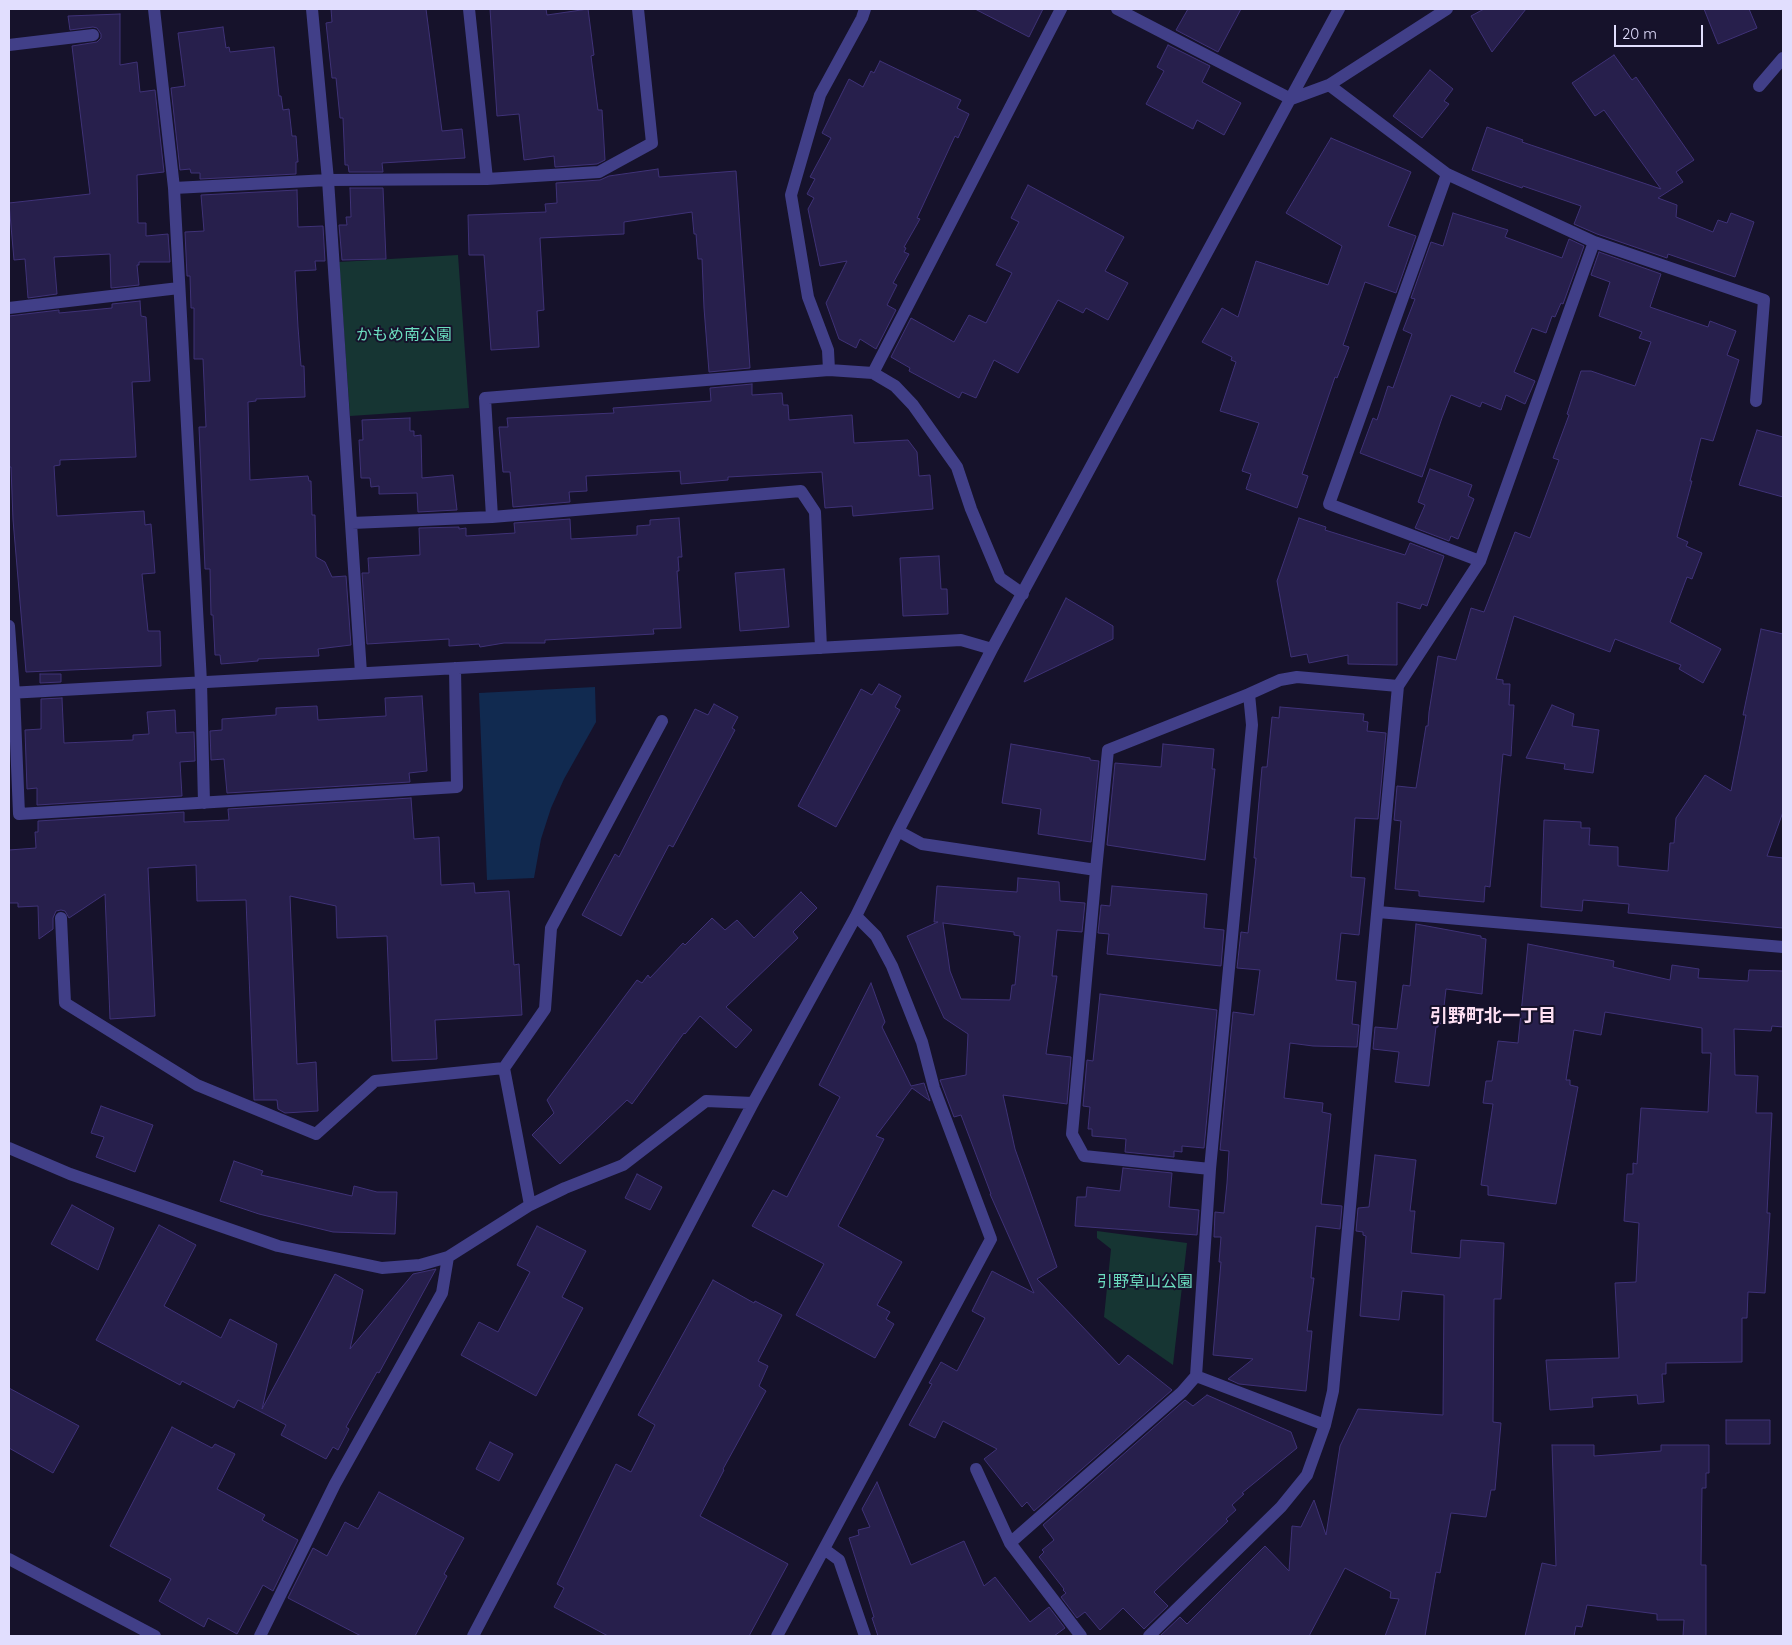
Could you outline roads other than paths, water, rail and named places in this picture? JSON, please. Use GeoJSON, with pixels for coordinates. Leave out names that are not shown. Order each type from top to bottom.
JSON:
{"type":"FeatureCollection","features":[{"type":"Feature","properties":{"kind":"street"},"geometry":{"type":"LineString","coordinates":[[154,9],[174,188],[201,682],[204,803]]}},
{"type":"Feature","properties":{"kind":"street"},"geometry":{"type":"LineString","coordinates":[[312,9],[328,180],[361,673]]}},
{"type":"Feature","properties":{"kind":"street"},"geometry":{"type":"LineString","coordinates":[[470,9],[487,179]]}},
{"type":"Feature","properties":{"kind":"street"},"geometry":{"type":"LineString","coordinates":[[174,188],[328,180],[487,179],[599,172],[652,143],[638,9]]}},
{"type":"Feature","properties":{"kind":"street"},"geometry":{"type":"LineString","coordinates":[[829,370],[828,350],[808,297],[791,195],[820,95],[862,18],[865,9]]}},
{"type":"Feature","properties":{"kind":"street"},"geometry":{"type":"LineString","coordinates":[[873,374],[1061,9]]}},
{"type":"Feature","properties":{"kind":"street"},"geometry":{"type":"LineString","coordinates":[[1118,9],[1291,99],[1330,85],[1447,9]]}},
{"type":"Feature","properties":{"kind":"street"},"geometry":{"type":"LineString","coordinates":[[473,1636],[753,1103],[856,916],[992,649],[1339,9]]}},
{"type":"Feature","properties":{"kind":"street"},"geometry":{"type":"LineString","coordinates":[[9,45],[92,35]]}},
{"type":"Feature","properties":{"kind":"street"},"geometry":{"type":"LineString","coordinates":[[1759,86],[1783,58]]}},
{"type":"Feature","properties":{"kind":"street"},"geometry":{"type":"LineString","coordinates":[[1330,85],[1447,174],[1594,242],[1764,300],[1756,400]]}},
{"type":"Feature","properties":{"kind":"street"},"geometry":{"type":"LineString","coordinates":[[1447,174],[1329,504],[1480,561]]}},
{"type":"Feature","properties":{"kind":"street"},"geometry":{"type":"LineString","coordinates":[[1149,1636],[1281,1507],[1307,1475],[1325,1425],[1333,1391],[1398,686],[1480,561],[1594,242]]}},
{"type":"Feature","properties":{"kind":"street"},"geometry":{"type":"LineString","coordinates":[[9,308],[178,288]]}},
{"type":"Feature","properties":{"kind":"street"},"geometry":{"type":"LineString","coordinates":[[492,517],[485,398],[829,370],[873,374],[895,386],[913,406],[957,467],[971,509],[1000,578],[1023,594]]}},
{"type":"Feature","properties":{"kind":"street"},"geometry":{"type":"LineString","coordinates":[[352,523],[492,517],[801,491],[815,512],[821,648]]}},
{"type":"Feature","properties":{"kind":"street"},"geometry":{"type":"LineString","coordinates":[[9,626],[11,693],[19,814],[457,787],[455,668]]}},
{"type":"Feature","properties":{"kind":"street"},"geometry":{"type":"LineString","coordinates":[[11,693],[961,640],[992,649]]}},
{"type":"Feature","properties":{"kind":"street"},"geometry":{"type":"LineString","coordinates":[[1210,1169],[1084,1156],[1072,1134],[1108,750],[1280,680],[1297,677],[1398,686]]}},
{"type":"Feature","properties":{"kind":"street"},"geometry":{"type":"LineString","coordinates":[[1010,1543],[1182,1392],[1196,1376],[1210,1169],[1252,725],[1249,694]]}},
{"type":"Feature","properties":{"kind":"street"},"geometry":{"type":"LineString","coordinates":[[530,1205],[504,1068],[545,1009],[552,928],[662,722]]}},
{"type":"Feature","properties":{"kind":"street"},"geometry":{"type":"LineString","coordinates":[[898,831],[922,844],[1096,870]]}},
{"type":"Feature","properties":{"kind":"street"},"geometry":{"type":"LineString","coordinates":[[1378,912],[1783,948]]}},
{"type":"Feature","properties":{"kind":"street"},"geometry":{"type":"LineString","coordinates":[[777,1636],[991,1239],[934,1088],[922,1042],[892,966],[876,936],[856,916]]}},
{"type":"Feature","properties":{"kind":"street"},"geometry":{"type":"LineString","coordinates":[[61,918],[65,1003],[197,1085],[316,1134],[374,1081],[504,1068]]}},
{"type":"Feature","properties":{"kind":"street"},"geometry":{"type":"LineString","coordinates":[[9,1148],[70,1174],[278,1246],[382,1268],[420,1265],[448,1257],[530,1205],[565,1188],[623,1165],[706,1101],[753,1103]]}},
{"type":"Feature","properties":{"kind":"street"},"geometry":{"type":"LineString","coordinates":[[260,1636],[335,1484],[442,1293],[448,1257]]}},
{"type":"Feature","properties":{"kind":"street"},"geometry":{"type":"LineString","coordinates":[[1196,1376],[1325,1425]]}},
{"type":"Feature","properties":{"kind":"street"},"geometry":{"type":"LineString","coordinates":[[976,1469],[1010,1543],[1081,1636]]}},
{"type":"Feature","properties":{"kind":"street"},"geometry":{"type":"LineString","coordinates":[[824,1549],[839,1560],[865,1636]]}},
{"type":"Feature","properties":{"kind":"street"},"geometry":{"type":"LineString","coordinates":[[9,1559],[155,1636]]}},
{"type":"Feature","properties":{"kind":"water"},"geometry":{"type":"Polygon","coordinates":[[[595,687],[596,722],[564,779],[551,808],[541,839],[534,878],[487,880],[479,693],[595,687]]]}},
{"type":"Feature","properties":{"kind":"district","name":"引野町北一丁目"},"geometry":{"type":"Point","coordinates":[1493,1017]}},
{"type":"Feature","properties":{"kind":"park label","name":"かもめ南公園"},"geometry":{"type":"Point","coordinates":[404,335]}},
{"type":"Feature","properties":{"kind":"park label","name":"引野草山公園"},"geometry":{"type":"Point","coordinates":[1145,1282]}}]}
